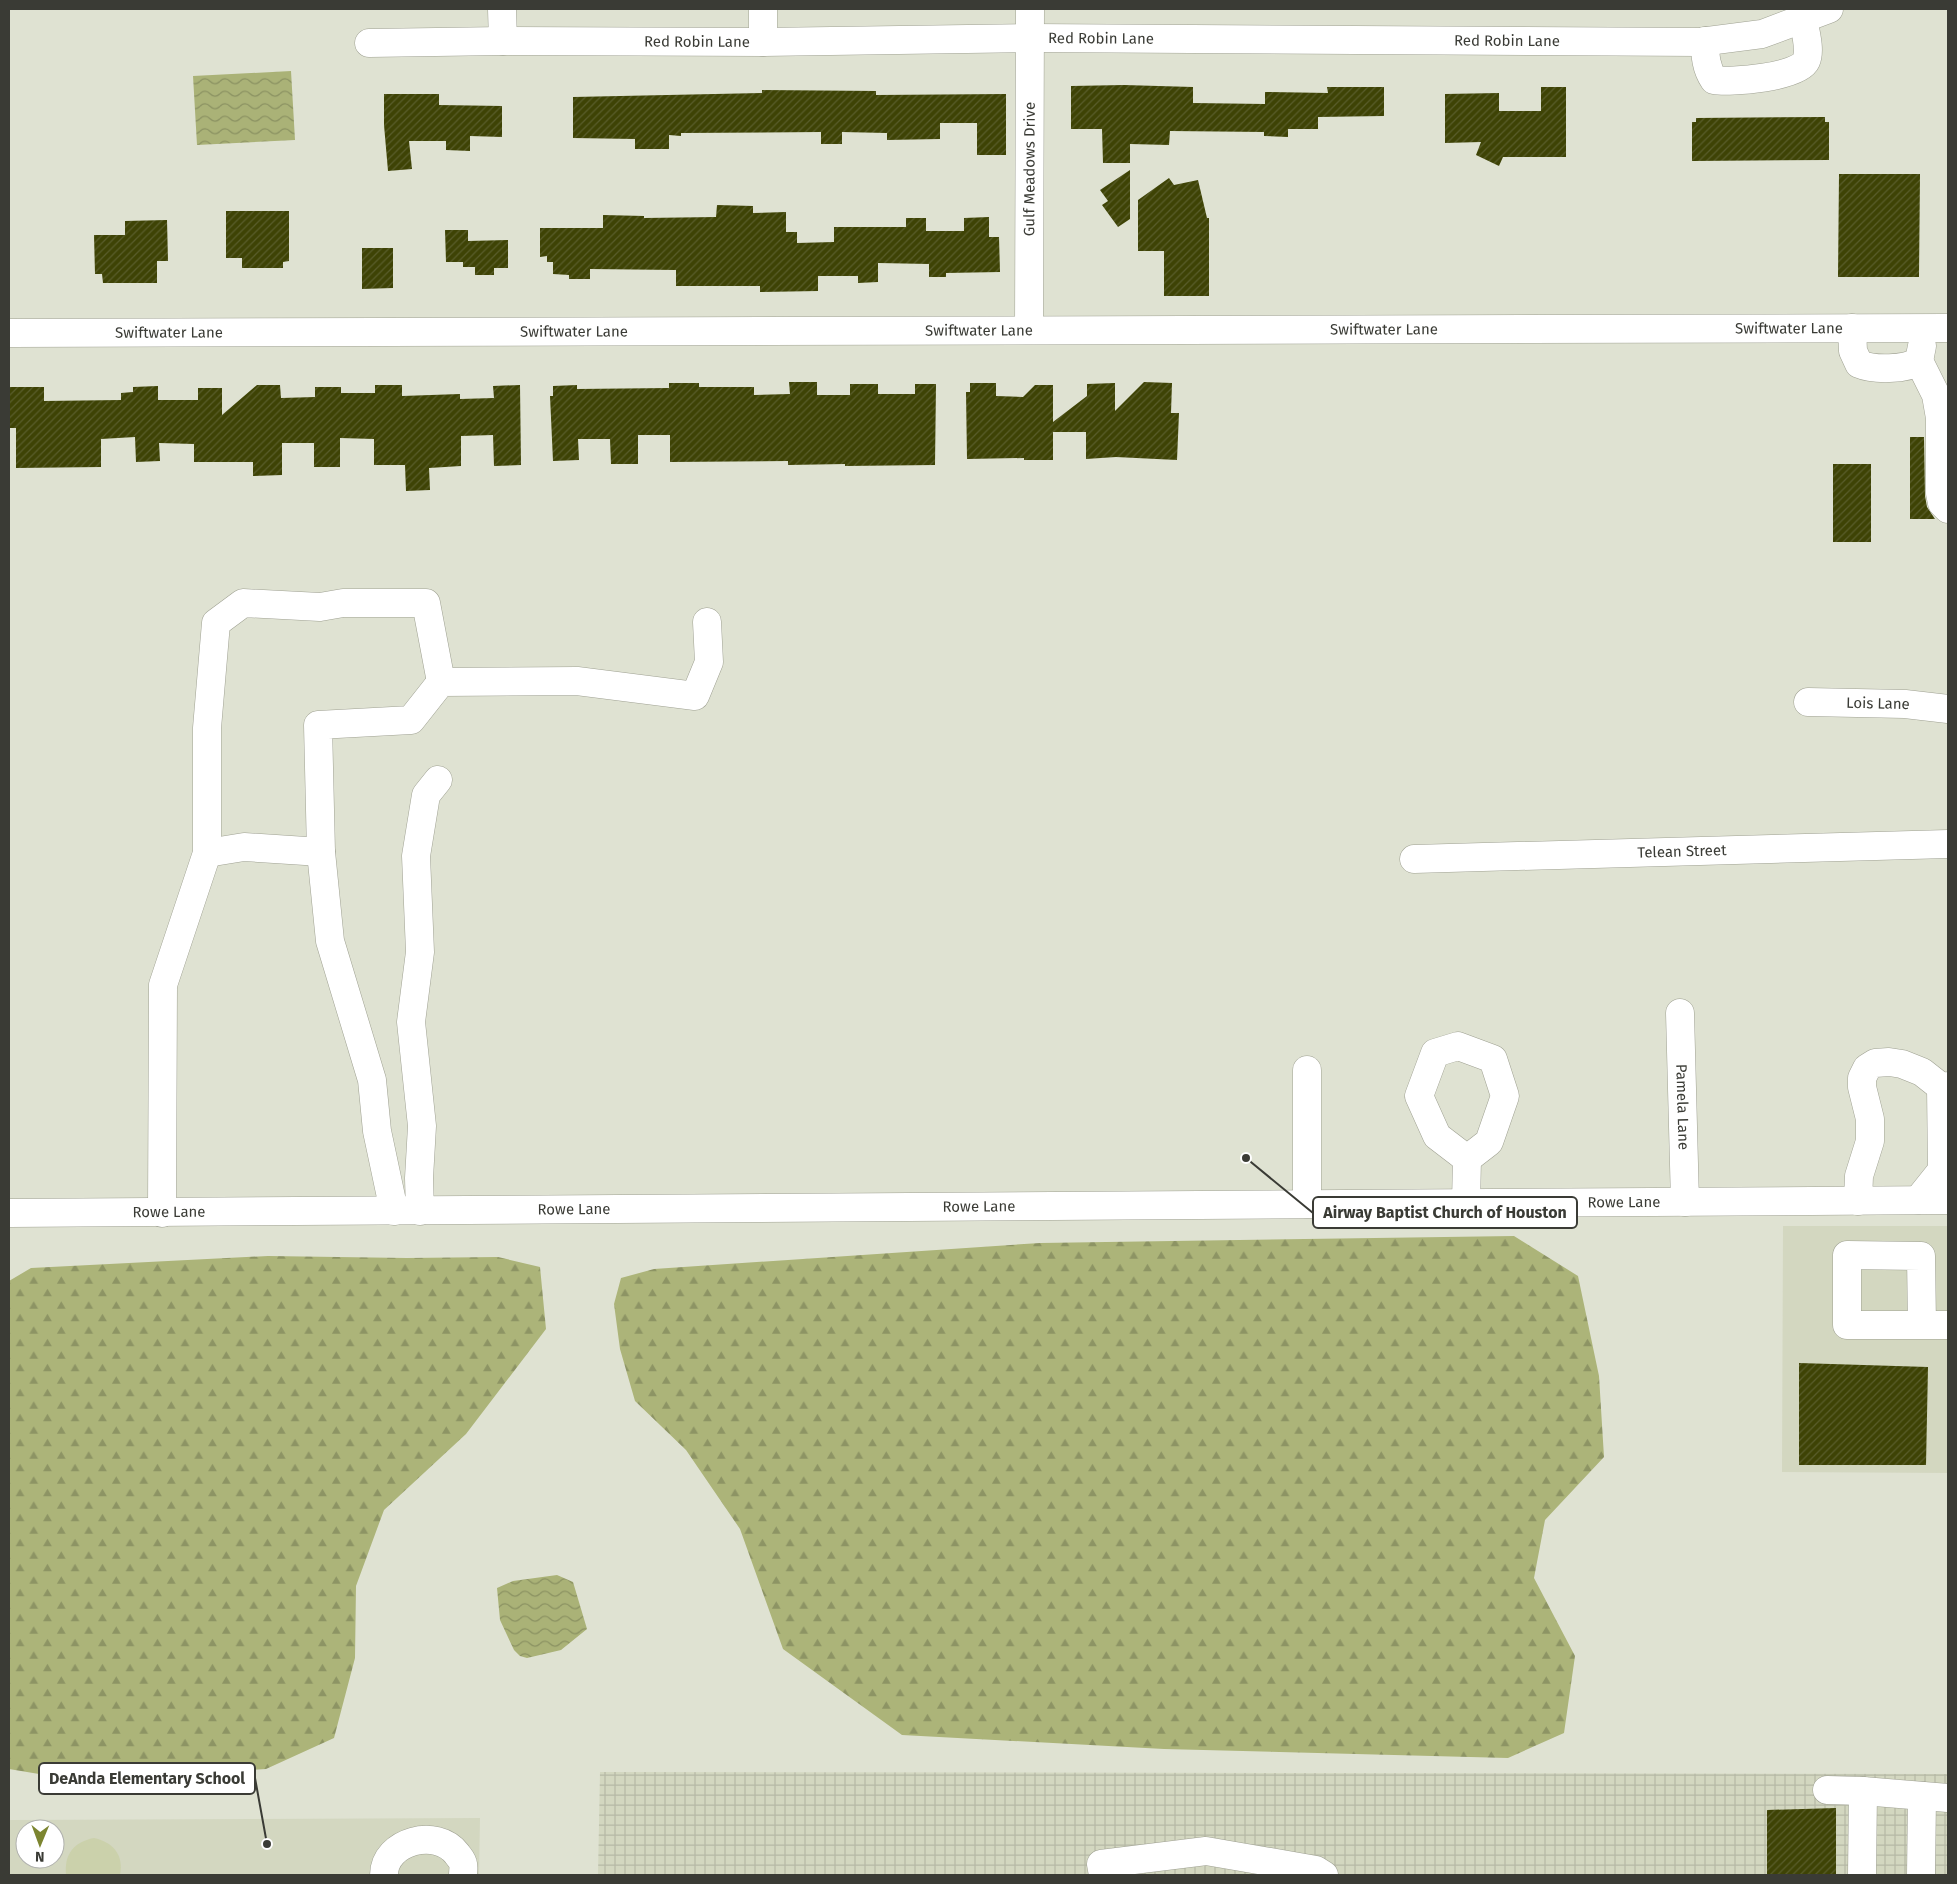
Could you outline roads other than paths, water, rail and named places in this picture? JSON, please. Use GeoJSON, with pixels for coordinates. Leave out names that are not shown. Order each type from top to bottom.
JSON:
{"type":"FeatureCollection","features":[{"type":"Feature","properties":{"kind":"street"},"geometry":{"type":"LineString","coordinates":[[502,9],[503,41]]}},
{"type":"Feature","properties":{"kind":"street"},"geometry":{"type":"LineString","coordinates":[[763,9],[763,42]]}},
{"type":"Feature","properties":{"kind":"street","name":"Gulf Meadows Drive"},"geometry":{"type":"LineString","coordinates":[[1029,330],[1030,9]]}},
{"type":"Feature","properties":{"kind":"street","name":"Red Robin Lane"},"geometry":{"type":"LineString","coordinates":[[369,43],[503,41],[763,42],[1030,38],[1705,42],[1762,34],[1829,9]]}},
{"type":"Feature","properties":{"kind":"street"},"geometry":{"type":"LineString","coordinates":[[1705,42],[1706,60],[1709,72],[1714,80],[1724,82],[1781,75],[1801,67],[1806,62],[1808,53],[1803,19]]}},
{"type":"Feature","properties":{"kind":"street"},"geometry":{"type":"LineString","coordinates":[[1852,328],[1853,351],[1859,364],[1867,368],[1910,367],[1919,361],[1936,328]]}},
{"type":"Feature","properties":{"kind":"street","name":"Swiftwater Lane"},"geometry":{"type":"LineString","coordinates":[[9,334],[1936,328]]}},
{"type":"Feature","properties":{"kind":"street"},"geometry":{"type":"LineString","coordinates":[[1919,361],[1936,394],[1944,439],[1940,493],[1942,503],[1948,509]]}},
{"type":"Feature","properties":{"kind":"street"},"geometry":{"type":"LineString","coordinates":[[162,1213],[163,985],[207,853],[207,728],[216,623],[243,603],[320,608],[343,603],[426,603],[440,682],[410,720],[318,725],[320,852],[330,941],[372,1080],[377,1131],[407,1211]]}},
{"type":"Feature","properties":{"kind":"street"},"geometry":{"type":"LineString","coordinates":[[440,682],[577,681],[695,696],[709,662],[707,622]]}},
{"type":"Feature","properties":{"kind":"street","name":"Lois Lane"},"geometry":{"type":"LineString","coordinates":[[1808,702],[1905,704],[1948,709]]}},
{"type":"Feature","properties":{"kind":"street"},"geometry":{"type":"LineString","coordinates":[[407,1211],[419,1178],[422,1126],[411,1022],[420,952],[416,856],[426,795],[438,780]]}},
{"type":"Feature","properties":{"kind":"street","name":"Telean Street"},"geometry":{"type":"LineString","coordinates":[[1414,859],[1948,844]]}},
{"type":"Feature","properties":{"kind":"street"},"geometry":{"type":"LineString","coordinates":[[207,853],[244,847],[320,852]]}},
{"type":"Feature","properties":{"kind":"street","name":"Pamela Lane"},"geometry":{"type":"LineString","coordinates":[[1680,1013],[1685,1202]]}},
{"type":"Feature","properties":{"kind":"street"},"geometry":{"type":"LineString","coordinates":[[1858,1201],[1859,1176],[1870,1141],[1870,1119],[1862,1086],[1862,1078],[1867,1068],[1875,1063],[1889,1062],[1902,1064],[1922,1072],[1945,1087],[1942,1170],[1918,1200]]}},
{"type":"Feature","properties":{"kind":"street"},"geometry":{"type":"LineString","coordinates":[[1307,1070],[1307,1204]]}},
{"type":"Feature","properties":{"kind":"street"},"geometry":{"type":"LineString","coordinates":[[1466,1203],[1468,1158]]}},
{"type":"Feature","properties":{"kind":"street","name":"Rowe Lane"},"geometry":{"type":"LineString","coordinates":[[9,1213],[1948,1200]]}},
{"type":"Feature","properties":{"kind":"street"},"geometry":{"type":"LineString","coordinates":[[1827,1790],[1935,1797],[1921,1875]]}},
{"type":"Feature","properties":{"kind":"street"},"geometry":{"type":"LineString","coordinates":[[1862,1875],[1863,1791]]}},
{"type":"Feature","properties":{"kind":"street"},"geometry":{"type":"LineString","coordinates":[[384,1875],[384,1868],[390,1857],[409,1842],[432,1839],[454,1850],[463,1863],[463,1875]]}},
{"type":"Feature","properties":{"kind":"street"},"geometry":{"type":"LineString","coordinates":[[1104,1875],[1101,1864],[1206,1852],[1316,1870],[1324,1875]]}},
{"type":"Feature","properties":{"kind":"water"},"geometry":{"type":"Polygon","coordinates":[[[291,71],[295,140],[197,145],[193,76],[291,71]]]}},
{"type":"Feature","properties":{"kind":"water"},"geometry":{"type":"Polygon","coordinates":[[[557,1575],[573,1582],[587,1629],[561,1650],[527,1658],[520,1656],[514,1650],[500,1620],[497,1588],[513,1581],[557,1575]]]}},
{"type":"Feature","properties":{"kind":"place","name":"Airway Baptist Church of Houston"},"geometry":{"type":"Point","coordinates":[1246,1158]}},
{"type":"Feature","properties":{"kind":"place","name":"DeAnda Elementary School"},"geometry":{"type":"Point","coordinates":[267,1844]}}]}
